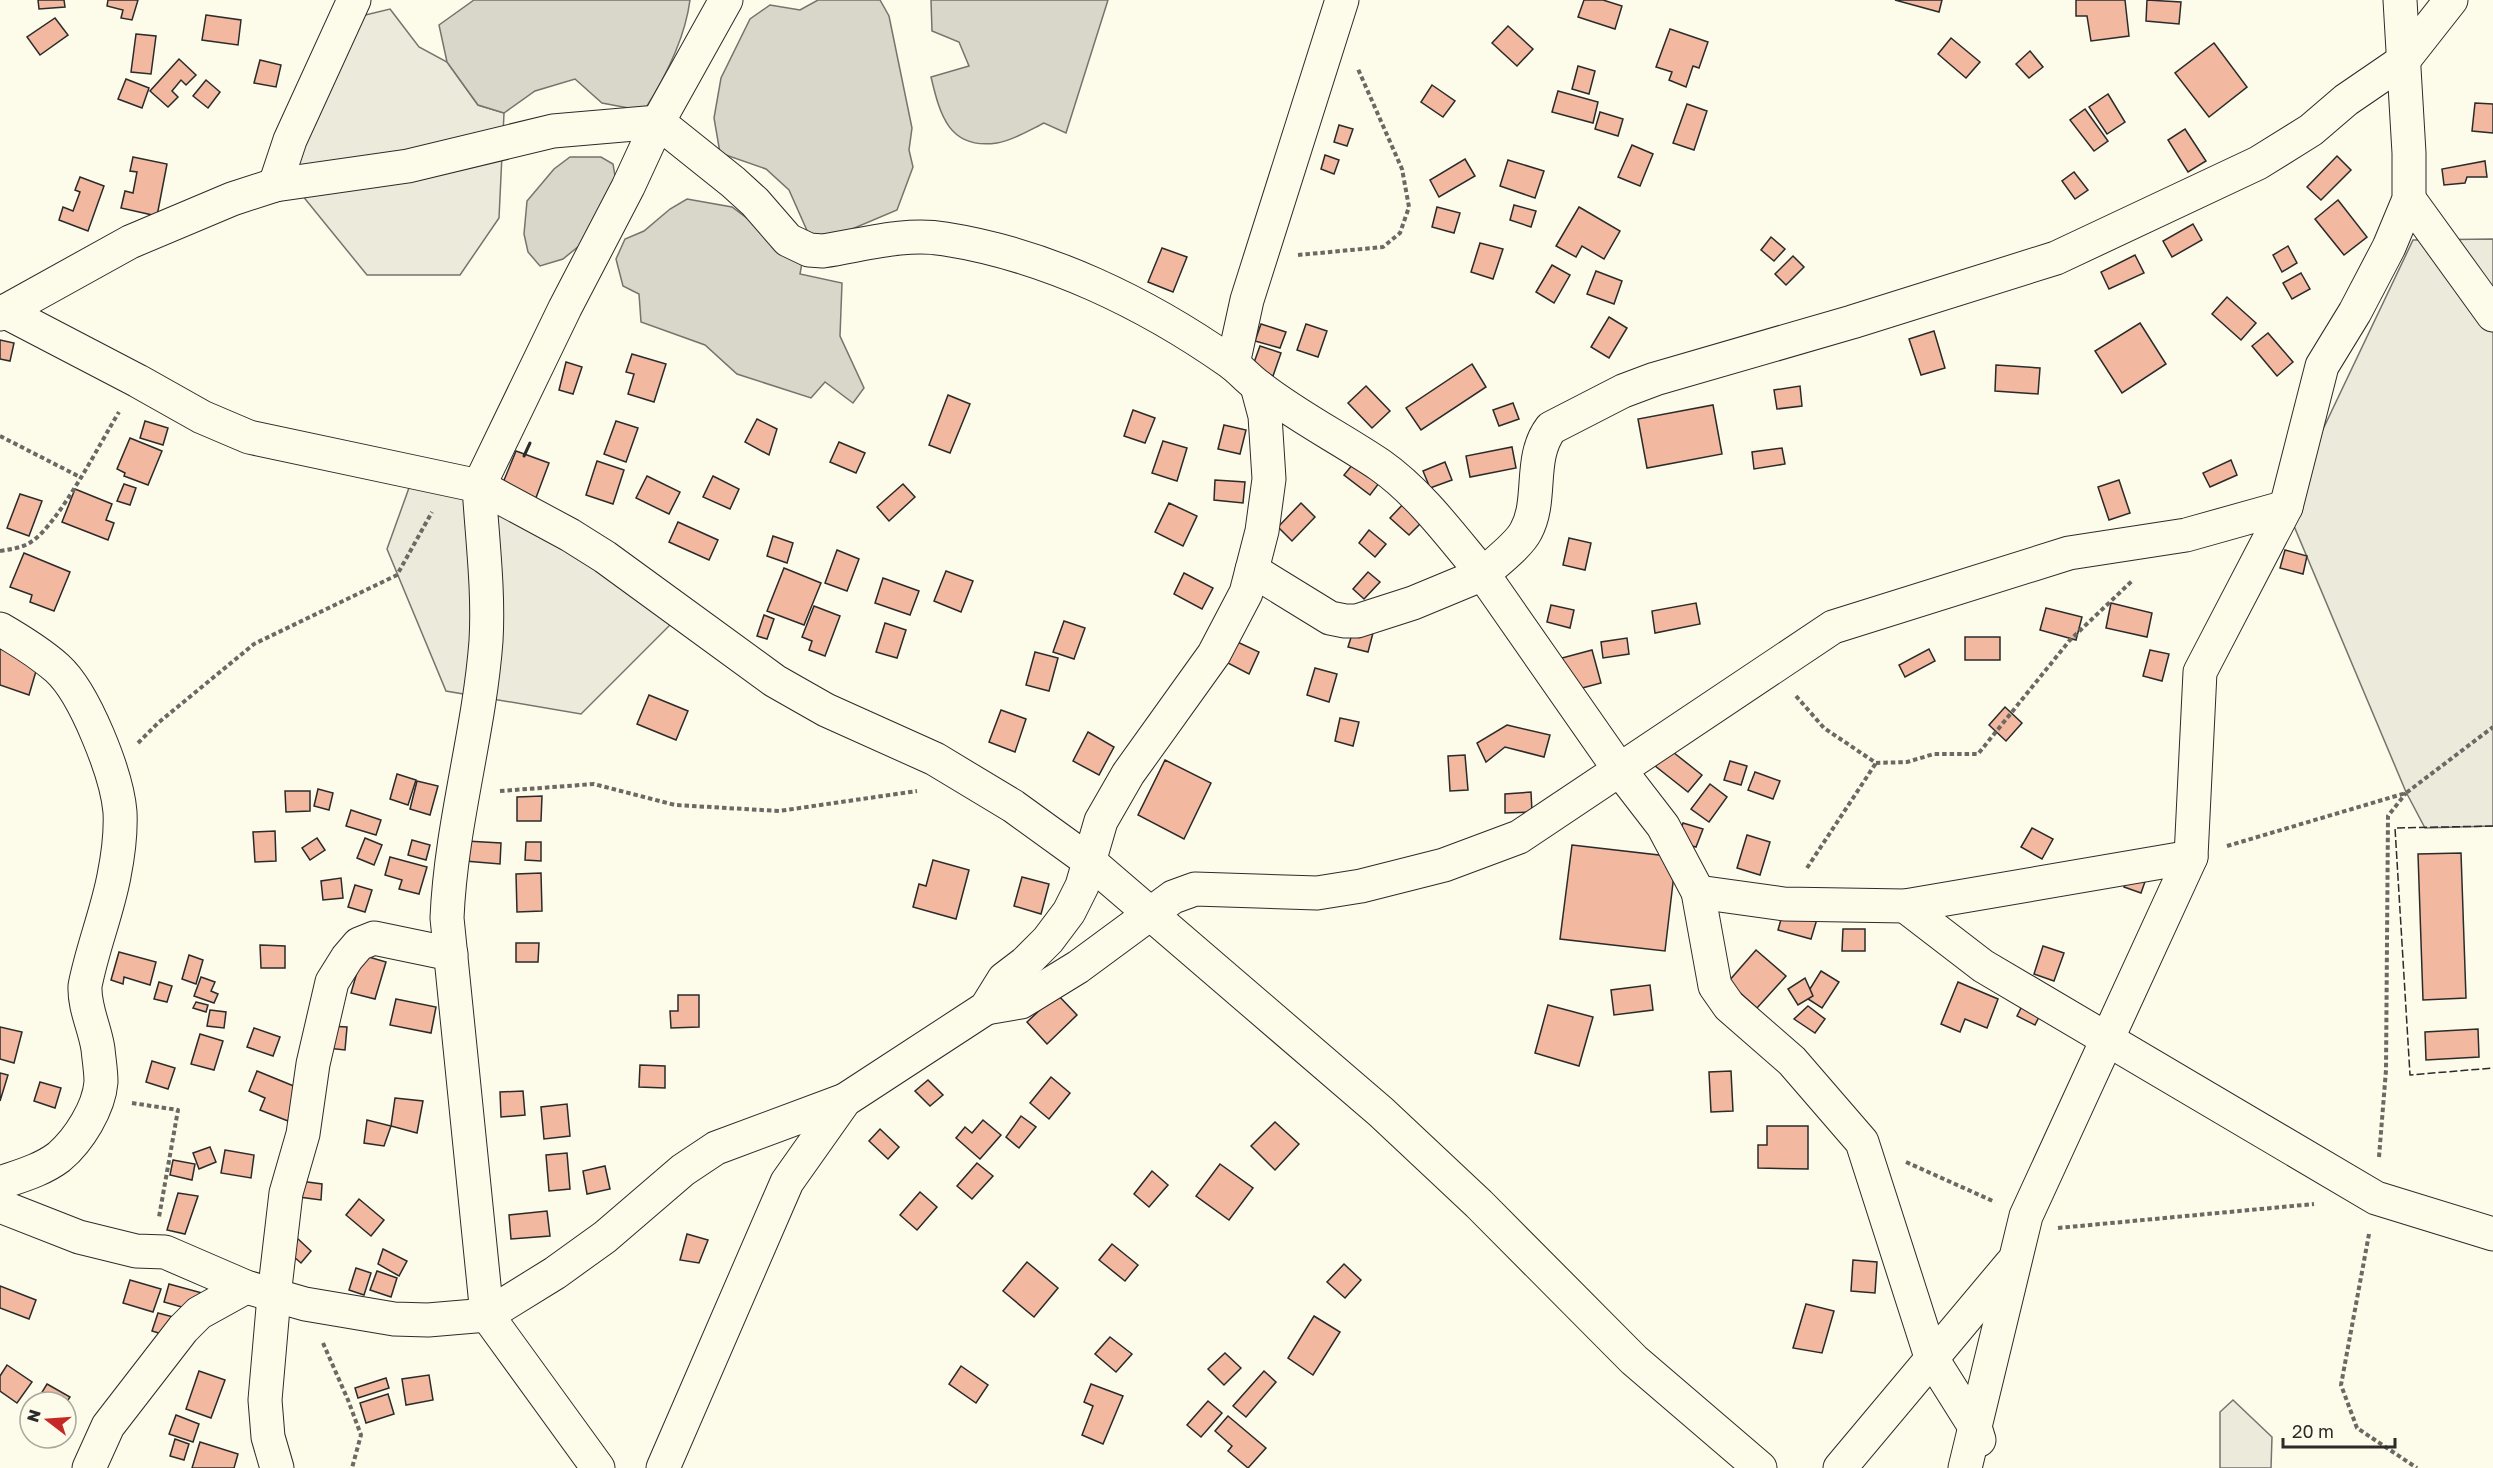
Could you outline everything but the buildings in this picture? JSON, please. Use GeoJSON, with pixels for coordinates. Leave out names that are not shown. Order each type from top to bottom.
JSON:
{"type":"FeatureCollection","features":[{"type":"Feature","properties":{"kind":"street"},"geometry":{"type":"LineString","coordinates":[[275,185],[290,140],[354,0]]}},
{"type":"Feature","properties":{"kind":"street"},"geometry":{"type":"LineString","coordinates":[[598,1468],[487,1315],[447,918],[448,885],[458,807],[478,701],[486,640],[485,570],[465,482],[565,308],[628,188],[658,122],[726,0]]}},
{"type":"Feature","properties":{"kind":"street"},"geometry":{"type":"LineString","coordinates":[[1965,1468],[2026,1216],[2191,857],[2200,672],[2286,507],[2322,366],[2355,312],[2379,266],[2409,199],[2409,153],[2400,0]]}},
{"type":"Feature","properties":{"kind":"street"},"geometry":{"type":"LineString","coordinates":[[1252,570],[1329,618],[1345,621],[1356,621],[1413,603],[1483,574],[1525,534],[1532,511],[1540,450],[1543,438],[1551,428],[1623,391],[1655,379],[1852,322],[2056,258],[2258,163],[2311,130],[2346,100],[2403,61],[2451,0]]}},
{"type":"Feature","properties":{"kind":"street"},"geometry":{"type":"LineString","coordinates":[[1233,364],[1237,337],[1256,271],[1339,10]]}},
{"type":"Feature","properties":{"kind":"street"},"geometry":{"type":"LineString","coordinates":[[2,313],[130,242],[232,199],[275,185],[408,166],[553,131],[658,122],[733,182],[755,202],[788,240],[809,250],[824,251],[916,236],[944,238],[987,247],[1056,269],[1126,299],[1183,330],[1233,364],[1257,386],[1382,466],[1447,530],[1483,574],[1619,769],[1663,826],[1698,892],[1715,986],[1729,1006],[1792,1061],[1862,1142],[1931,1357],[1976,1427],[1988,1468]]}},
{"type":"Feature","properties":{"kind":"street"},"geometry":{"type":"LineString","coordinates":[[2409,199],[2493,315]]}},
{"type":"Feature","properties":{"kind":"street"},"geometry":{"type":"LineString","coordinates":[[2,313],[138,381],[202,417],[249,437],[465,482],[570,535],[606,557],[775,681],[826,710],[935,759],[1040,824],[1152,913],[1381,1112],[1479,1204],[1634,1360],[1760,1468]]}},
{"type":"Feature","properties":{"kind":"street"},"geometry":{"type":"LineString","coordinates":[[986,1008],[1004,979],[1025,963],[1048,940],[1069,912],[1082,886],[1101,821],[1128,774],[1214,654],[1246,593],[1262,531],[1269,479],[1265,416],[1257,386]]}},
{"type":"Feature","properties":{"kind":"street"},"geometry":{"type":"LineString","coordinates":[[0,1206],[79,1237],[136,1251],[165,1252],[275,1296],[394,1319],[428,1320],[487,1315],[589,1249],[683,1170],[716,1148],[845,1100],[986,1008],[1021,1002],[1078,967],[1173,897],[1195,889],[1317,893],[1361,886],[1444,865],[1519,837],[1833,627],[2069,553],[2186,535],[2286,507]]}},
{"type":"Feature","properties":{"kind":"street"},"geometry":{"type":"LineString","coordinates":[[0,629],[57,668],[69,681],[88,713],[112,772],[120,812],[115,876],[88,972],[85,996],[98,1046],[101,1080],[99,1095],[73,1142],[58,1157],[39,1168],[0,1183]]}},
{"type":"Feature","properties":{"kind":"street"},"geometry":{"type":"LineString","coordinates":[[1698,892],[1784,904],[1905,906],[2191,857]]}},
{"type":"Feature","properties":{"kind":"street"},"geometry":{"type":"LineString","coordinates":[[1905,906],[1983,966],[2376,1198],[2493,1234]]}},
{"type":"Feature","properties":{"kind":"street"},"geometry":{"type":"LineString","coordinates":[[277,1468],[268,1437],[265,1400],[286,1193],[303,1134],[313,1064],[332,982],[359,944],[374,938],[451,954]]}},
{"type":"Feature","properties":{"kind":"street"},"geometry":{"type":"LineString","coordinates":[[663,1468],[787,1182],[845,1100]]}},
{"type":"Feature","properties":{"kind":"street"},"geometry":{"type":"LineString","coordinates":[[1840,1468],[2014,1261]]}},
{"type":"Feature","properties":{"kind":"street"},"geometry":{"type":"LineString","coordinates":[[89,1468],[108,1426],[183,1329],[200,1313],[275,1296]]}},
{"type":"Feature","properties":{"kind":"path"},"geometry":{"type":"LineString","coordinates":[[1256,271],[1282,257],[1383,247],[1400,233],[1409,207],[1402,169],[1339,10]]}},
{"type":"Feature","properties":{"kind":"path"},"geometry":{"type":"LineString","coordinates":[[0,551],[16,548],[32,541],[55,518],[138,381]]}},
{"type":"Feature","properties":{"kind":"path"},"geometry":{"type":"LineString","coordinates":[[0,436],[80,477]]}},
{"type":"Feature","properties":{"kind":"path"},"geometry":{"type":"LineString","coordinates":[[133,748],[158,723],[254,644],[396,575],[465,482]]}},
{"type":"Feature","properties":{"kind":"path"},"geometry":{"type":"LineString","coordinates":[[1785,659],[1793,690],[1816,720],[1876,763],[1907,762],[1934,754],[1978,754],[2070,640],[2135,578]]}},
{"type":"Feature","properties":{"kind":"path"},"geometry":{"type":"LineString","coordinates":[[2191,857],[2406,792],[2493,727]]}},
{"type":"Feature","properties":{"kind":"path"},"geometry":{"type":"LineString","coordinates":[[1784,904],[1876,763]]}},
{"type":"Feature","properties":{"kind":"path"},"geometry":{"type":"LineString","coordinates":[[458,807],[485,793],[594,784],[675,805],[779,811],[974,783]]}},
{"type":"Feature","properties":{"kind":"path"},"geometry":{"type":"LineString","coordinates":[[99,1095],[178,1110],[157,1229],[165,1252]]}},
{"type":"Feature","properties":{"kind":"path"},"geometry":{"type":"LineString","coordinates":[[2376,1198],[2341,1385],[2357,1428],[2417,1468]]}},
{"type":"Feature","properties":{"kind":"path"},"geometry":{"type":"LineString","coordinates":[[275,1296],[348,1400],[361,1435],[352,1468]]}},
{"type":"Feature","properties":{"kind":"shaded area"},"geometry":{"type":"Polygon","coordinates":[[[474,0],[690,0],[679,44],[644,111],[602,103],[575,79],[535,91],[504,113],[478,105],[447,62],[439,25],[474,0]]]}},
{"type":"Feature","properties":{"kind":"shaded area"},"geometry":{"type":"Polygon","coordinates":[[[818,0],[880,0],[889,16],[912,128],[909,150],[913,167],[897,210],[838,235],[809,235],[789,190],[766,169],[720,153],[714,118],[721,78],[750,19],[770,5],[800,10],[818,0]]]}},
{"type":"Feature","properties":{"kind":"shaded area"},"geometry":{"type":"Polygon","coordinates":[[[931,0],[1108,0],[1066,133],[1044,123],[1015,138],[997,143],[981,144],[957,135],[943,116],[931,77],[969,66],[959,42],[932,31],[931,0]]]}},
{"type":"Feature","properties":{"kind":"shaded area"},"geometry":{"type":"Polygon","coordinates":[[[390,9],[419,47],[447,62],[478,105],[504,113],[499,218],[460,275],[367,275],[293,184],[294,143],[349,19],[390,9]]]}},
{"type":"Feature","properties":{"kind":"shaded area"},"geometry":{"type":"Polygon","coordinates":[[[570,157],[601,157],[613,164],[616,182],[590,237],[563,259],[540,266],[528,252],[524,234],[527,201],[554,169],[570,157]]]}},
{"type":"Feature","properties":{"kind":"shaded area"},"geometry":{"type":"Polygon","coordinates":[[[687,199],[732,207],[802,263],[800,274],[842,283],[840,336],[864,388],[853,403],[825,382],[811,398],[737,374],[705,345],[641,322],[639,294],[623,286],[616,259],[625,239],[644,231],[670,209],[687,199]]]}},
{"type":"Feature","properties":{"kind":"shaded area"},"geometry":{"type":"Polygon","coordinates":[[[2493,239],[2493,826],[2425,828],[2406,792],[2286,507],[2413,240],[2493,239]]]}},
{"type":"Feature","properties":{"kind":"shaded area"},"geometry":{"type":"Polygon","coordinates":[[[414,474],[483,496],[678,617],[581,714],[446,691],[387,549],[414,474]]]}},
{"type":"Feature","properties":{"kind":"shaded area"},"geometry":{"type":"Polygon","coordinates":[[[2233,1400],[2272,1437],[2271,1468],[2220,1468],[2220,1412],[2233,1400]]]}},
{"type":"Feature","properties":{"kind":"fence"},"geometry":{"type":"LineString","coordinates":[[2493,826],[2395,828],[2410,1075],[2493,1068]]}},
{"type":"Feature","properties":{"kind":"wall"},"geometry":{"type":"LineString","coordinates":[[524,456],[530,443]]}}]}
